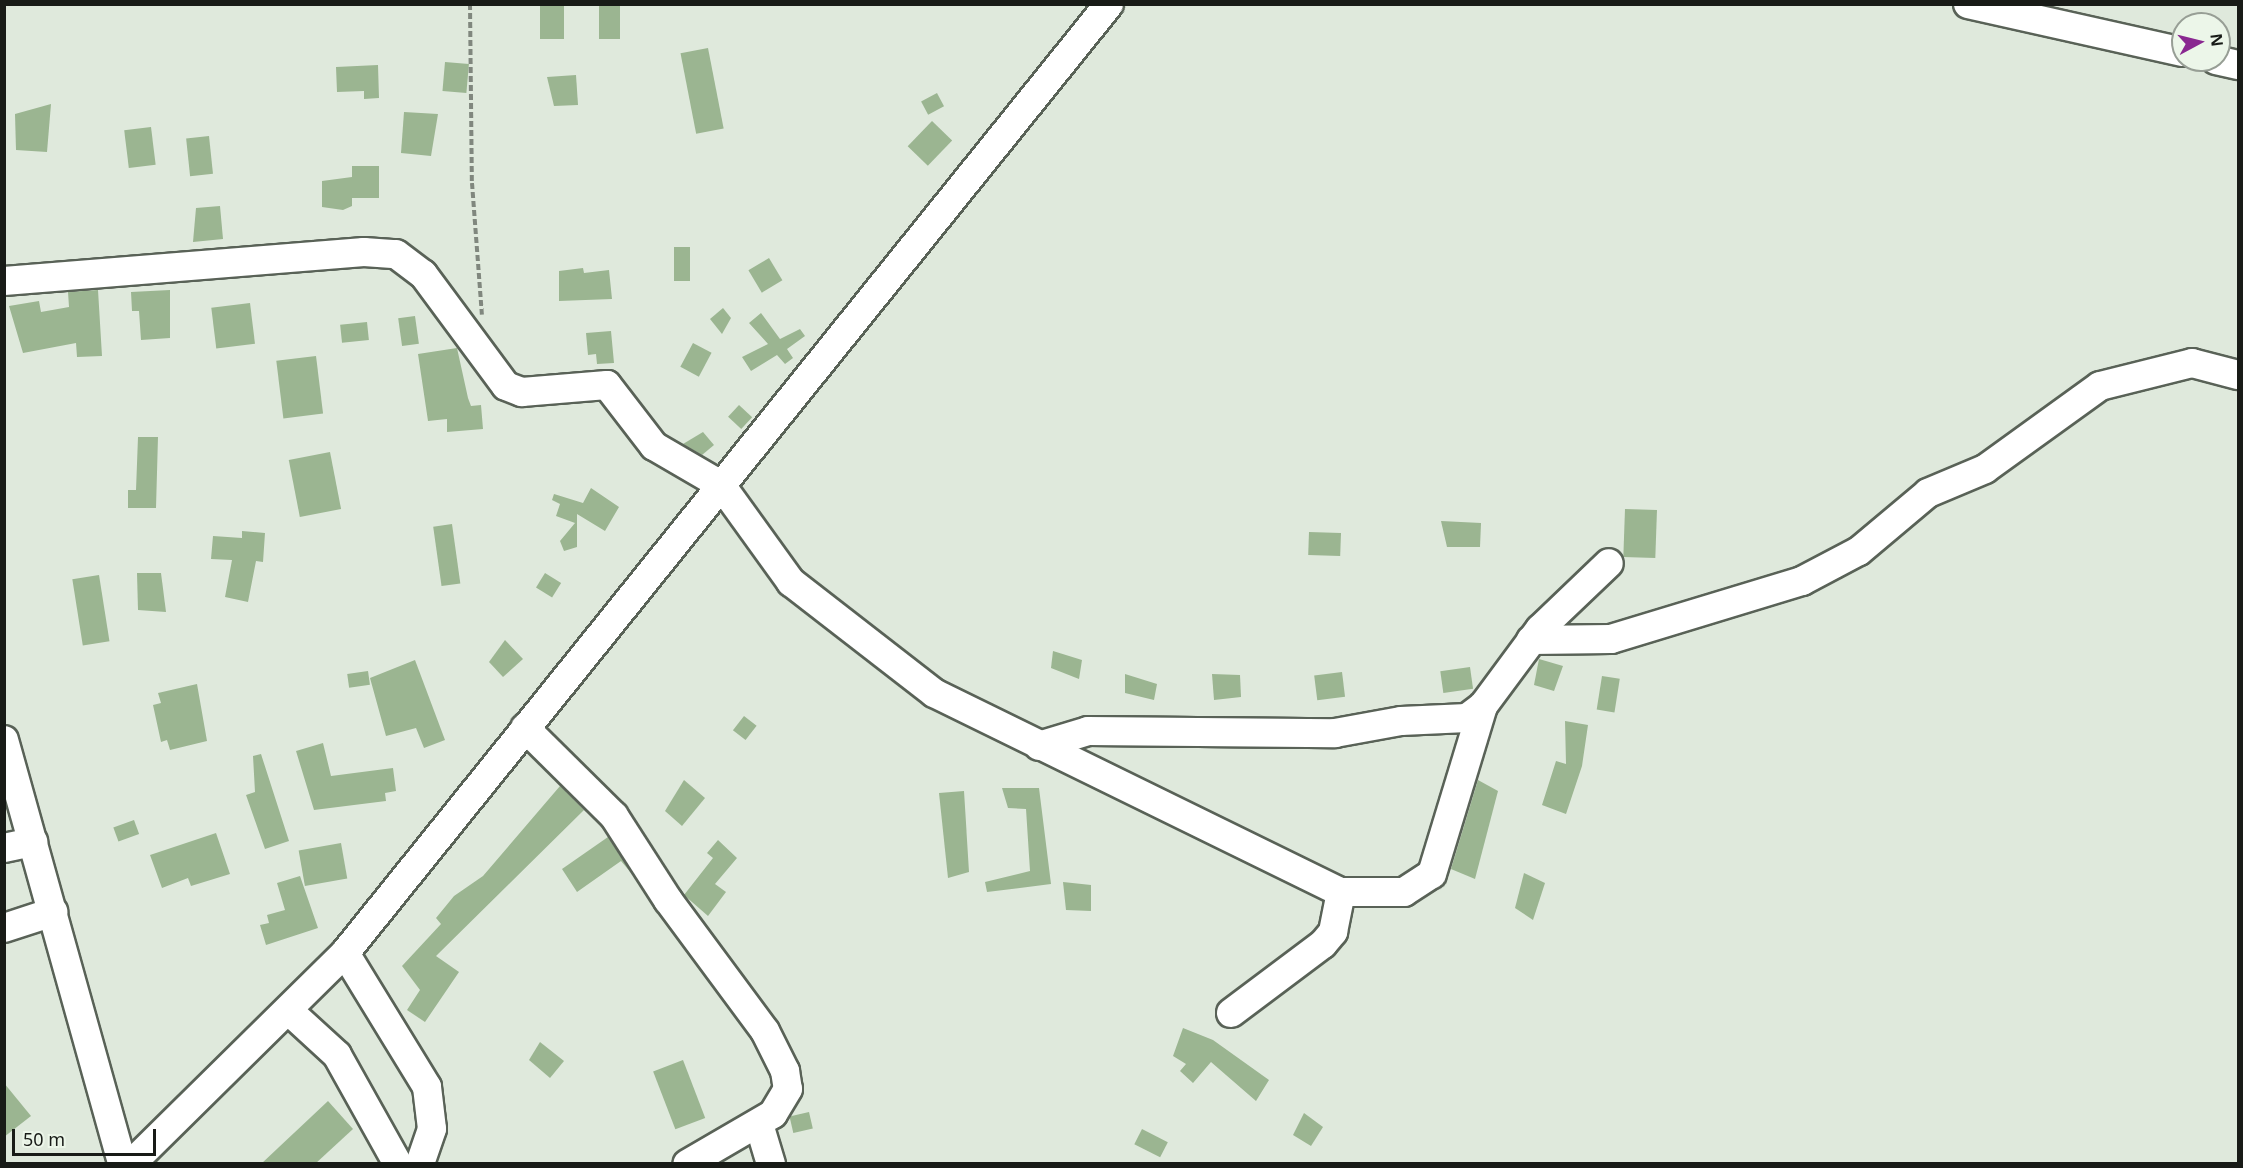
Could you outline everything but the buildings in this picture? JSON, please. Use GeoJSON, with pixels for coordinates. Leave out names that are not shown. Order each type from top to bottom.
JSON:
{"type":"FeatureCollection","features":[{"type":"Feature","properties":{"kind":"street"},"geometry":{"type":"LineString","coordinates":[[131,1164],[289,1011],[345,953],[1109,4]]}},
{"type":"Feature","properties":{"kind":"street"},"geometry":{"type":"LineString","coordinates":[[1968,4],[2171,49]]}},
{"type":"Feature","properties":{"kind":"street"},"geometry":{"type":"LineString","coordinates":[[4,281],[383,252],[410,261],[485,353],[500,380],[513,390],[606,385],[654,446],[721,485],[791,582],[836,622],[934,693],[1341,892],[1404,891],[1432,874],[1483,706],[1531,640],[1609,563]]}},
{"type":"Feature","properties":{"kind":"street"},"geometry":{"type":"LineString","coordinates":[[1531,640],[1611,639],[1802,581],[1859,551],[1928,494],[1985,470],[2100,386],[2192,363],[2238,375]]}},
{"type":"Feature","properties":{"kind":"street"},"geometry":{"type":"LineString","coordinates":[[1039,746],[1088,731],[1335,733],[1420,718],[1458,720],[1483,706]]}},
{"type":"Feature","properties":{"kind":"street"},"geometry":{"type":"LineString","coordinates":[[525,728],[614,816],[668,900],[765,1031],[785,1071],[788,1089],[781,1106],[759,1124],[687,1164]]}},
{"type":"Feature","properties":{"kind":"street"},"geometry":{"type":"LineString","coordinates":[[4,740],[122,1164]]}},
{"type":"Feature","properties":{"kind":"street"},"geometry":{"type":"LineString","coordinates":[[4,848],[33,842]]}},
{"type":"Feature","properties":{"kind":"street"},"geometry":{"type":"LineString","coordinates":[[1231,1013],[1323,945],[1333,932],[1341,892]]}},
{"type":"Feature","properties":{"kind":"street"},"geometry":{"type":"LineString","coordinates":[[4,928],[53,912]]}},
{"type":"Feature","properties":{"kind":"street"},"geometry":{"type":"LineString","coordinates":[[345,953],[427,1087],[432,1129],[420,1164]]}},
{"type":"Feature","properties":{"kind":"street"},"geometry":{"type":"LineString","coordinates":[[289,1011],[337,1054],[398,1164]]}},
{"type":"Feature","properties":{"kind":"street"},"geometry":{"type":"LineString","coordinates":[[759,1124],[771,1164]]}},
{"type":"Feature","properties":{"kind":"path"},"geometry":{"type":"LineString","coordinates":[[470,4],[472,183],[485,353]]}}]}
